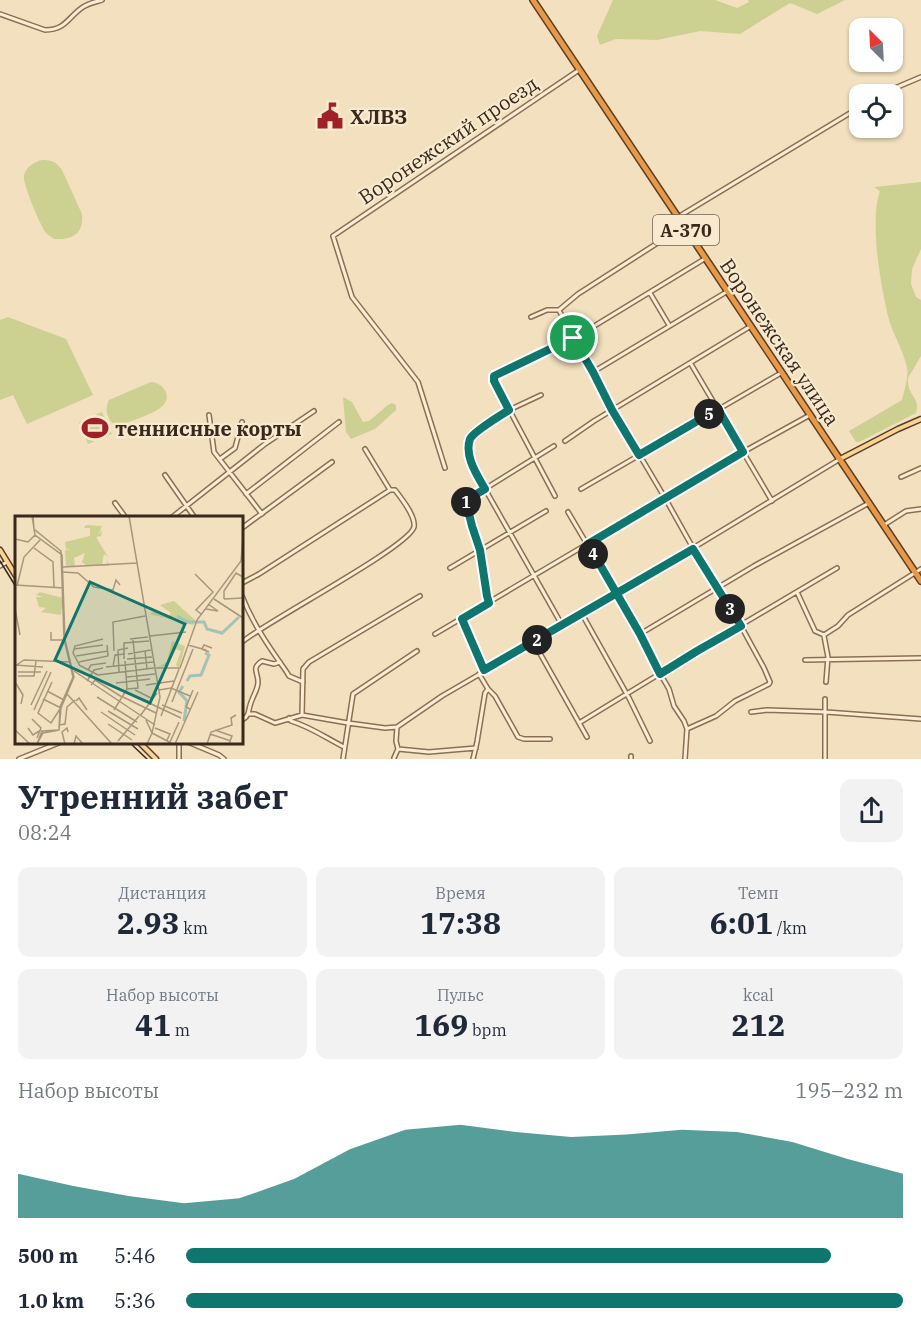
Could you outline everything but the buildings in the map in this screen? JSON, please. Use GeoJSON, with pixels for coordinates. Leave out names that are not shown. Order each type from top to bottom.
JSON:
{"type":"FeatureCollection","features":[{"type":"Feature","properties":{"kind":"highway","name":"Воронежская улица"},"geometry":{"type":"LineString","coordinates":[[533,0],[868,503],[918,571],[921,581]]}},
{"type":"Feature","properties":{"kind":"main road"},"geometry":{"type":"LineString","coordinates":[[840,459],[921,419]]}},
{"type":"Feature","properties":{"kind":"main road"},"geometry":{"type":"LineString","coordinates":[[0,550],[15,574]]}},
{"type":"Feature","properties":{"kind":"main road"},"geometry":{"type":"LineString","coordinates":[[141,744],[156,759]]}},
{"type":"Feature","properties":{"kind":"street"},"geometry":{"type":"LineString","coordinates":[[0,14],[45,30],[53,30],[65,25],[83,7],[102,0]]}},
{"type":"Feature","properties":{"kind":"street","name":"Воронежский проезд"},"geometry":{"type":"LineString","coordinates":[[445,468],[418,382],[352,297],[333,236],[579,70]]}},
{"type":"Feature","properties":{"kind":"street"},"geometry":{"type":"LineString","coordinates":[[903,84],[921,76]]}},
{"type":"Feature","properties":{"kind":"street"},"geometry":{"type":"LineString","coordinates":[[678,217],[849,114]]}},
{"type":"Feature","properties":{"kind":"street"},"geometry":{"type":"LineString","coordinates":[[531,317],[548,310],[559,310],[578,294],[684,226]]}},
{"type":"Feature","properties":{"kind":"street"},"geometry":{"type":"LineString","coordinates":[[555,496],[493,379],[495,375],[573,338],[706,258]]}},
{"type":"Feature","properties":{"kind":"street"},"geometry":{"type":"LineString","coordinates":[[593,372],[728,291]]}},
{"type":"Feature","properties":{"kind":"street"},"geometry":{"type":"LineString","coordinates":[[650,293],[669,326]]}},
{"type":"Feature","properties":{"kind":"street"},"geometry":{"type":"LineString","coordinates":[[559,310],[612,410],[741,626],[770,682],[735,701],[716,716],[687,729]]}},
{"type":"Feature","properties":{"kind":"street"},"geometry":{"type":"LineString","coordinates":[[565,441],[751,326]]}},
{"type":"Feature","properties":{"kind":"street"},"geometry":{"type":"LineString","coordinates":[[690,364],[772,501]]}},
{"type":"Feature","properties":{"kind":"street"},"geometry":{"type":"LineString","coordinates":[[581,489],[783,373]]}},
{"type":"Feature","properties":{"kind":"street"},"geometry":{"type":"LineString","coordinates":[[541,395],[509,410],[476,432],[469,441],[470,454],[472,466],[562,625]]}},
{"type":"Feature","properties":{"kind":"street"},"geometry":{"type":"LineString","coordinates":[[174,516],[266,444],[314,411]]}},
{"type":"Feature","properties":{"kind":"street"},"geometry":{"type":"LineString","coordinates":[[208,415],[214,452],[262,514]]}},
{"type":"Feature","properties":{"kind":"street"},"geometry":{"type":"LineString","coordinates":[[435,634],[743,452],[810,415]]}},
{"type":"Feature","properties":{"kind":"street"},"geometry":{"type":"LineString","coordinates":[[220,459],[235,448],[242,422]]}},
{"type":"Feature","properties":{"kind":"street"},"geometry":{"type":"LineString","coordinates":[[246,494],[339,422]]}},
{"type":"Feature","properties":{"kind":"street"},"geometry":{"type":"LineString","coordinates":[[489,603],[480,550],[466,500],[554,446]]}},
{"type":"Feature","properties":{"kind":"street"},"geometry":{"type":"LineString","coordinates":[[365,449],[390,490]]}},
{"type":"Feature","properties":{"kind":"street"},"geometry":{"type":"LineString","coordinates":[[248,714],[274,723],[302,715],[385,728],[397,727],[484,670],[693,549],[840,459]]}},
{"type":"Feature","properties":{"kind":"street"},"geometry":{"type":"LineString","coordinates":[[243,527],[332,462]]}},
{"type":"Feature","properties":{"kind":"street"},"geometry":{"type":"LineString","coordinates":[[901,477],[921,468]]}},
{"type":"Feature","properties":{"kind":"street"},"geometry":{"type":"LineString","coordinates":[[165,475],[194,516]]}},
{"type":"Feature","properties":{"kind":"street"},"geometry":{"type":"LineString","coordinates":[[243,583],[390,490],[395,490],[405,503],[414,522],[413,529],[405,538],[243,641]]}},
{"type":"Feature","properties":{"kind":"street"},"geometry":{"type":"LineString","coordinates":[[115,503],[125,516]]}},
{"type":"Feature","properties":{"kind":"street"},"geometry":{"type":"LineString","coordinates":[[640,634],[754,566],[868,503]]}},
{"type":"Feature","properties":{"kind":"street"},"geometry":{"type":"LineString","coordinates":[[884,525],[906,511],[921,509]]}},
{"type":"Feature","properties":{"kind":"street"},"geometry":{"type":"LineString","coordinates":[[450,568],[546,511]]}},
{"type":"Feature","properties":{"kind":"street"},"geometry":{"type":"LineString","coordinates":[[568,512],[640,634],[669,689],[674,706],[687,729],[686,759]]}},
{"type":"Feature","properties":{"kind":"street"},"geometry":{"type":"LineString","coordinates":[[0,566],[7,562]]}},
{"type":"Feature","properties":{"kind":"street"},"geometry":{"type":"LineString","coordinates":[[579,723],[837,568]]}},
{"type":"Feature","properties":{"kind":"street"},"geometry":{"type":"LineString","coordinates":[[824,635],[838,626],[848,615],[918,571]]}},
{"type":"Feature","properties":{"kind":"street"},"geometry":{"type":"LineString","coordinates":[[797,592],[815,631],[824,635]]}},
{"type":"Feature","properties":{"kind":"street"},"geometry":{"type":"LineString","coordinates":[[302,715],[303,669],[309,662],[420,596]]}},
{"type":"Feature","properties":{"kind":"street"},"geometry":{"type":"LineString","coordinates":[[243,599],[258,631],[289,676],[303,682]]}},
{"type":"Feature","properties":{"kind":"street"},"geometry":{"type":"LineString","coordinates":[[582,614],[627,694],[650,741]]}},
{"type":"Feature","properties":{"kind":"street"},"geometry":{"type":"LineString","coordinates":[[462,619],[484,670]]}},
{"type":"Feature","properties":{"kind":"street"},"geometry":{"type":"LineString","coordinates":[[824,635],[827,660],[826,682]]}},
{"type":"Feature","properties":{"kind":"street"},"geometry":{"type":"LineString","coordinates":[[533,641],[587,737]]}},
{"type":"Feature","properties":{"kind":"street"},"geometry":{"type":"LineString","coordinates":[[343,759],[353,694],[417,651]]}},
{"type":"Feature","properties":{"kind":"street"},"geometry":{"type":"LineString","coordinates":[[805,660],[921,658]]}},
{"type":"Feature","properties":{"kind":"street"},"geometry":{"type":"LineString","coordinates":[[243,719],[248,714],[251,700],[258,689],[257,664],[262,661],[273,664],[280,662]]}},
{"type":"Feature","properties":{"kind":"street"},"geometry":{"type":"LineString","coordinates":[[479,674],[488,690],[495,696],[518,737],[550,740]]}},
{"type":"Feature","properties":{"kind":"street"},"geometry":{"type":"LineString","coordinates":[[473,759],[485,693],[488,690]]}},
{"type":"Feature","properties":{"kind":"street"},"geometry":{"type":"LineString","coordinates":[[825,699],[825,759]]}},
{"type":"Feature","properties":{"kind":"street"},"geometry":{"type":"LineString","coordinates":[[751,712],[767,710],[826,712],[921,719]]}},
{"type":"Feature","properties":{"kind":"street"},"geometry":{"type":"LineString","coordinates":[[289,718],[345,747]]}},
{"type":"Feature","properties":{"kind":"street"},"geometry":{"type":"LineString","coordinates":[[394,758],[398,749],[397,727]]}},
{"type":"Feature","properties":{"kind":"street"},"geometry":{"type":"LineString","coordinates":[[19,759],[56,744]]}},
{"type":"Feature","properties":{"kind":"street"},"geometry":{"type":"LineString","coordinates":[[178,759],[179,744]]}},
{"type":"Feature","properties":{"kind":"street"},"geometry":{"type":"LineString","coordinates":[[193,744],[224,759]]}},
{"type":"Feature","properties":{"kind":"street"},"geometry":{"type":"LineString","coordinates":[[398,749],[429,752],[476,748]]}},
{"type":"Feature","properties":{"kind":"green space"},"geometry":{"type":"Polygon","coordinates":[[[613,0],[715,0],[737,8],[749,2],[748,0],[845,0],[817,14],[790,3],[740,34],[700,31],[657,40],[616,39],[600,45],[597,36],[613,0]]]}},
{"type":"Feature","properties":{"kind":"green space"},"geometry":{"type":"Polygon","coordinates":[[[42,160],[54,162],[62,170],[82,214],[79,231],[71,237],[54,239],[48,235],[32,204],[24,175],[31,165],[42,160]]]}},
{"type":"Feature","properties":{"kind":"green space"},"geometry":{"type":"Polygon","coordinates":[[[921,182],[921,249],[912,269],[911,284],[916,297],[921,300],[921,356],[908,378],[908,384],[917,403],[916,413],[856,442],[849,431],[902,400],[907,376],[904,356],[889,320],[883,290],[876,237],[877,204],[880,191],[874,187],[921,182]]]}},
{"type":"Feature","properties":{"kind":"green space"},"geometry":{"type":"Polygon","coordinates":[[[8,317],[66,339],[93,395],[27,424],[13,395],[0,400],[0,320],[8,317]]]}},
{"type":"Feature","properties":{"kind":"green space"},"geometry":{"type":"Polygon","coordinates":[[[151,382],[160,385],[166,392],[166,400],[160,408],[129,422],[115,424],[111,422],[107,411],[109,400],[151,382]]]}},
{"type":"Feature","properties":{"kind":"green space"},"geometry":{"type":"Polygon","coordinates":[[[343,397],[352,402],[363,422],[369,421],[392,403],[396,405],[396,410],[375,429],[351,439],[346,432],[343,397]]]}},
{"type":"Feature","properties":{"kind":"green space","name":"теннисные корты"},"geometry":{"type":"Polygon","coordinates":[[[102,412],[112,434],[88,444],[79,422],[102,412]]]}},
{"type":"Feature","properties":{"kind":"tram line"},"geometry":{"type":"LineString","coordinates":[[0,561],[15,585]]}},
{"type":"Feature","properties":{"kind":"tram line"},"geometry":{"type":"LineString","coordinates":[[131,744],[147,759]]}},
{"type":"Feature","properties":{"kind":"place","name":"ХЛВЗ"},"geometry":{"type":"Point","coordinates":[330,116]}},
{"type":"Feature","properties":{"kind":"place","name":"теннисные корты"},"geometry":{"type":"Point","coordinates":[95,428]}},
{"type":"Feature","properties":{"kind":"route"},"geometry":{"type":"LineString","coordinates":[[573,338],[494,376],[493,379],[509,410],[470,438],[471,464],[485,489],[466,500],[480,550],[489,603],[462,619],[484,670],[616,594],[693,549],[741,626],[660,674],[640,634],[616,594],[588,544],[743,452],[718,409],[639,455],[573,338]]}}]}
